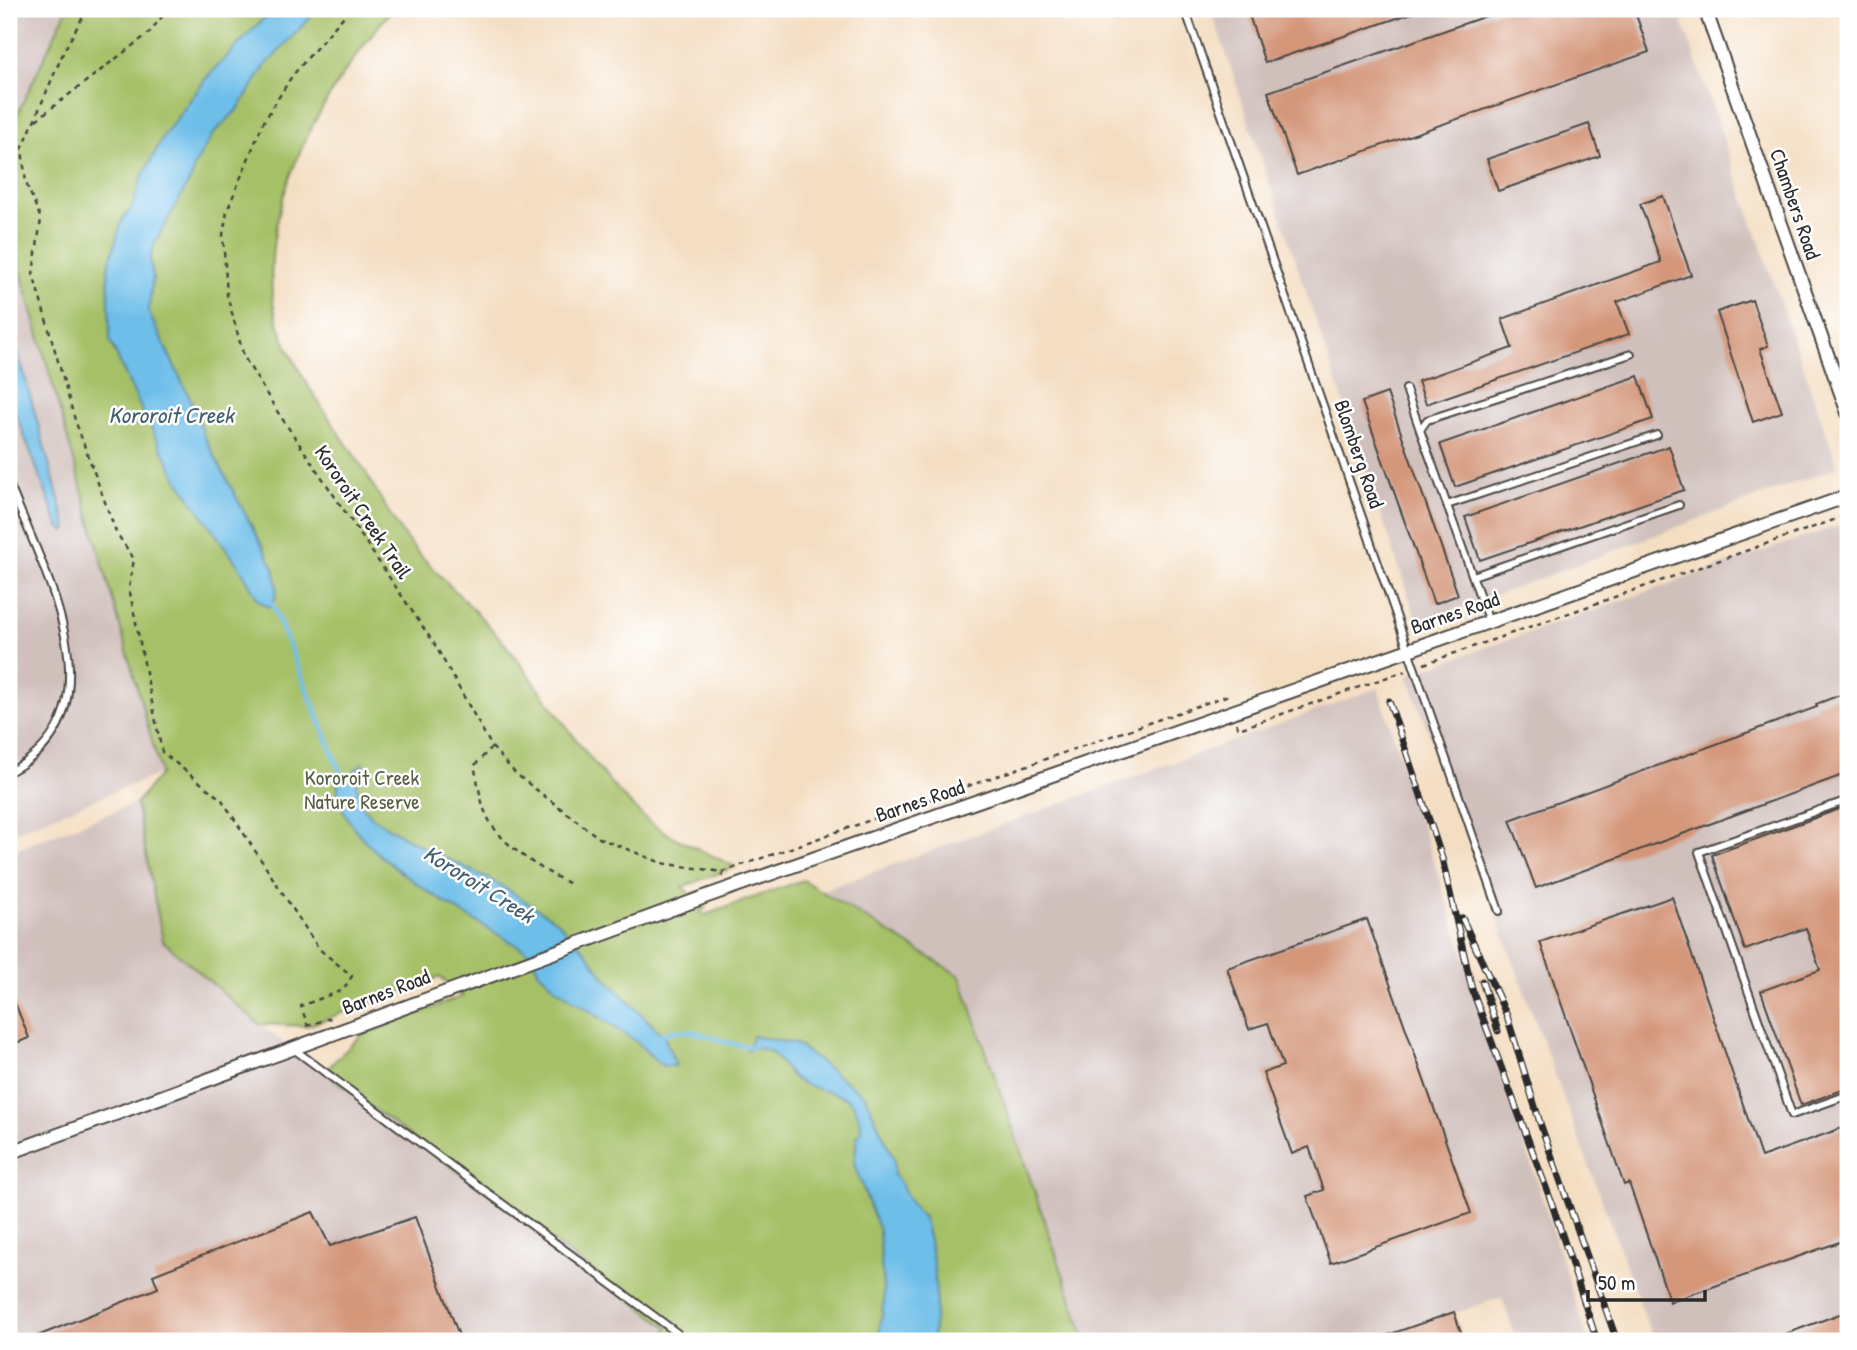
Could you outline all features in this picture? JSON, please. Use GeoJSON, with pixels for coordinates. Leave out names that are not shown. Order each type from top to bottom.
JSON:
{"type":"FeatureCollection","features":[{"type":"Feature","properties":{"kind":"street","name":"Chambers Road"},"geometry":{"type":"LineString","coordinates":[[1705,9],[1845,393],[1848,413]]}},
{"type":"Feature","properties":{"kind":"street","name":"Barnes Road"},"geometry":{"type":"LineString","coordinates":[[9,1153],[702,898],[1848,496]]}},
{"type":"Feature","properties":{"kind":"lane","name":"Blomberg Road"},"geometry":{"type":"LineString","coordinates":[[1185,9],[1499,911]]}},
{"type":"Feature","properties":{"kind":"lane"},"geometry":{"type":"LineString","coordinates":[[1420,430],[1427,420],[1631,354]]}},
{"type":"Feature","properties":{"kind":"lane"},"geometry":{"type":"LineString","coordinates":[[1406,389],[1489,622]]}},
{"type":"Feature","properties":{"kind":"lane"},"geometry":{"type":"LineString","coordinates":[[1447,505],[1657,435]]}},
{"type":"Feature","properties":{"kind":"lane"},"geometry":{"type":"LineString","coordinates":[[9,483],[68,639],[71,670],[68,698],[57,726],[30,758],[9,772]]}},
{"type":"Feature","properties":{"kind":"lane"},"geometry":{"type":"LineString","coordinates":[[1473,576],[1679,505]]}},
{"type":"Feature","properties":{"kind":"lane"},"geometry":{"type":"LineString","coordinates":[[1848,800],[1699,852],[1792,1115],[1848,1095]]}},
{"type":"Feature","properties":{"kind":"lane"},"geometry":{"type":"LineString","coordinates":[[292,1048],[677,1333],[674,1341]]}},
{"type":"Feature","properties":{"kind":"path"},"geometry":{"type":"LineString","coordinates":[[87,9],[64,51],[23,149],[26,183],[41,219],[33,274],[75,420],[116,532],[134,559],[129,588],[162,752],[222,800],[319,949],[352,976],[343,990],[301,1006],[312,1041]]}},
{"type":"Feature","properties":{"kind":"path"},"geometry":{"type":"LineString","coordinates":[[34,122],[149,33],[168,9]]}},
{"type":"Feature","properties":{"kind":"path","name":"Kororoit Creek Trail"},"geometry":{"type":"LineString","coordinates":[[350,9],[292,76],[263,123],[227,211],[223,235],[227,295],[244,357],[277,411],[435,645],[492,747],[516,774],[599,838],[662,863],[722,872]]}},
{"type":"Feature","properties":{"kind":"path"},"geometry":{"type":"LineString","coordinates":[[723,878],[722,872],[1226,696],[1239,729],[1848,516]]}},
{"type":"Feature","properties":{"kind":"path"},"geometry":{"type":"LineString","coordinates":[[492,747],[474,766],[486,816],[511,845],[549,874],[570,884]]}},
{"type":"Feature","properties":{"kind":"shaded area"},"geometry":{"type":"Polygon","coordinates":[[[9,9],[67,9],[9,132],[9,9]]]}},
{"type":"Feature","properties":{"kind":"shaded area"},"geometry":{"type":"Polygon","coordinates":[[[1211,9],[1678,9],[1838,467],[1418,624],[1211,9]]]}},
{"type":"Feature","properties":{"kind":"shaded area"},"geometry":{"type":"Polygon","coordinates":[[[9,228],[161,773],[9,834],[9,228]]]}},
{"type":"Feature","properties":{"kind":"shaded area"},"geometry":{"type":"Polygon","coordinates":[[[1848,522],[1848,1341],[1654,1341],[1407,675],[1848,522]]]}},
{"type":"Feature","properties":{"kind":"shaded area"},"geometry":{"type":"Polygon","coordinates":[[[1378,688],[1588,1341],[1516,1341],[1502,1297],[1374,1341],[1082,1341],[1085,1338],[960,977],[818,892],[1378,688]]]}},
{"type":"Feature","properties":{"kind":"shaded area"},"geometry":{"type":"Polygon","coordinates":[[[136,803],[163,941],[259,1024],[668,1326],[662,1341],[9,1341],[9,852],[136,803]]]}},
{"type":"Feature","properties":{"kind":"green space","name":"Kororoit Creek Nature Reserve"},"geometry":{"type":"Polygon","coordinates":[[[67,9],[393,9],[324,105],[290,178],[278,216],[272,255],[272,294],[284,340],[309,387],[405,538],[504,643],[607,778],[654,825],[735,867],[682,887],[706,908],[700,912],[705,915],[803,880],[960,976],[1085,1338],[1082,1341],[662,1341],[668,1327],[324,1072],[361,1035],[463,996],[440,977],[307,1026],[259,1024],[163,941],[136,803],[161,773],[9,228],[9,132],[67,9]]]}},
{"type":"Feature","properties":{"kind":"water","name":"Kororoit Creek"},"geometry":{"type":"Polygon","coordinates":[[[280,9],[318,9],[266,65],[238,109],[212,135],[194,166],[192,177],[155,242],[150,260],[153,278],[148,311],[195,409],[204,436],[274,568],[276,594],[269,607],[259,601],[240,568],[179,482],[141,409],[110,341],[108,267],[122,220],[132,208],[142,177],[163,137],[208,76],[262,20],[280,9]]]}},
{"type":"Feature","properties":{"kind":"water"},"geometry":{"type":"Polygon","coordinates":[[[9,320],[67,528],[65,531],[59,527],[9,395],[9,320]]]}},
{"type":"Feature","properties":{"kind":"water","name":"Kororoit Creek"},"geometry":{"type":"Polygon","coordinates":[[[363,763],[366,771],[356,785],[364,808],[373,818],[409,840],[499,884],[558,922],[587,953],[606,979],[665,1038],[676,1066],[664,1066],[657,1062],[638,1043],[557,989],[539,972],[531,954],[446,903],[380,855],[356,830],[341,804],[339,778],[350,775],[363,763]]]}},
{"type":"Feature","properties":{"kind":"water"},"geometry":{"type":"Polygon","coordinates":[[[753,1036],[796,1044],[865,1096],[894,1159],[894,1175],[914,1207],[923,1216],[935,1278],[936,1308],[932,1341],[878,1341],[884,1300],[879,1231],[854,1164],[857,1137],[862,1131],[854,1106],[844,1097],[798,1081],[772,1053],[758,1048],[747,1049],[753,1036]]]}},
{"type":"Feature","properties":{"kind":"building"},"geometry":{"type":"Polygon","coordinates":[[[1247,9],[1418,9],[1418,11],[1265,63],[1247,9]]]}},
{"type":"Feature","properties":{"kind":"building"},"geometry":{"type":"Polygon","coordinates":[[[1506,9],[1634,9],[1649,52],[1297,175],[1268,92],[1506,9]]]}},
{"type":"Feature","properties":{"kind":"building"},"geometry":{"type":"Polygon","coordinates":[[[1589,124],[1600,156],[1498,191],[1487,159],[1589,124]]]}},
{"type":"Feature","properties":{"kind":"building"},"geometry":{"type":"Polygon","coordinates":[[[1663,196],[1691,275],[1617,302],[1629,334],[1426,404],[1418,381],[1512,348],[1502,319],[1661,262],[1640,204],[1663,196]]]}},
{"type":"Feature","properties":{"kind":"building"},"geometry":{"type":"Polygon","coordinates":[[[1752,300],[1768,346],[1760,349],[1782,412],[1753,422],[1717,312],[1752,300]]]}},
{"type":"Feature","properties":{"kind":"building"},"geometry":{"type":"Polygon","coordinates":[[[1638,376],[1653,419],[1455,487],[1440,444],[1638,376]]]}},
{"type":"Feature","properties":{"kind":"building"},"geometry":{"type":"Polygon","coordinates":[[[1387,393],[1458,595],[1434,604],[1362,402],[1387,393]]]}},
{"type":"Feature","properties":{"kind":"building"},"geometry":{"type":"Polygon","coordinates":[[[1669,446],[1684,490],[1480,560],[1465,517],[1669,446]]]}},
{"type":"Feature","properties":{"kind":"building"},"geometry":{"type":"Polygon","coordinates":[[[1848,692],[1848,773],[1536,888],[1510,820],[1817,707],[1816,704],[1848,692]]]}},
{"type":"Feature","properties":{"kind":"building"},"geometry":{"type":"Polygon","coordinates":[[[1848,806],[1848,1088],[1801,1105],[1761,991],[1820,970],[1806,928],[1745,950],[1712,855],[1848,806]]]}},
{"type":"Feature","properties":{"kind":"building"},"geometry":{"type":"Polygon","coordinates":[[[1672,897],[1761,1157],[1848,1126],[1848,1239],[1670,1302],[1629,1183],[1624,1185],[1540,942],[1672,897]]]}},
{"type":"Feature","properties":{"kind":"building"},"geometry":{"type":"Polygon","coordinates":[[[1367,919],[1471,1213],[1331,1263],[1307,1196],[1324,1190],[1309,1147],[1292,1154],[1263,1073],[1283,1066],[1268,1023],[1249,1029],[1227,968],[1367,919]]]}},
{"type":"Feature","properties":{"kind":"building"},"geometry":{"type":"Polygon","coordinates":[[[9,988],[29,1038],[9,1046],[9,988]]]}},
{"type":"Feature","properties":{"kind":"building"},"geometry":{"type":"Polygon","coordinates":[[[313,1212],[330,1246],[415,1217],[461,1341],[25,1341],[158,1288],[153,1275],[313,1212]]]}},
{"type":"Feature","properties":{"kind":"building"},"geometry":{"type":"Polygon","coordinates":[[[1848,1311],[1848,1341],[1769,1341],[1769,1340],[1848,1311]]]}},
{"type":"Feature","properties":{"kind":"building"},"geometry":{"type":"Polygon","coordinates":[[[1454,1312],[1464,1341],[1376,1339],[1454,1312]]]}},
{"type":"Feature","properties":{"kind":"waterway","name":"Kororoit Creek"},"geometry":{"type":"LineString","coordinates":[[271,601],[344,781]]}},
{"type":"Feature","properties":{"kind":"waterway","name":"Kororoit Creek"},"geometry":{"type":"LineString","coordinates":[[657,1036],[670,1032],[693,1032],[752,1047]]}},
{"type":"Feature","properties":{"kind":"railway"},"geometry":{"type":"LineString","coordinates":[[1389,701],[1442,858],[1472,989],[1551,1201],[1597,1341]]}},
{"type":"Feature","properties":{"kind":"railway"},"geometry":{"type":"LineString","coordinates":[[1462,918],[1507,1016],[1541,1126],[1617,1341]]}},
{"type":"Feature","properties":{"kind":"railway"},"geometry":{"type":"LineString","coordinates":[[1482,981],[1498,1031]]}}]}
